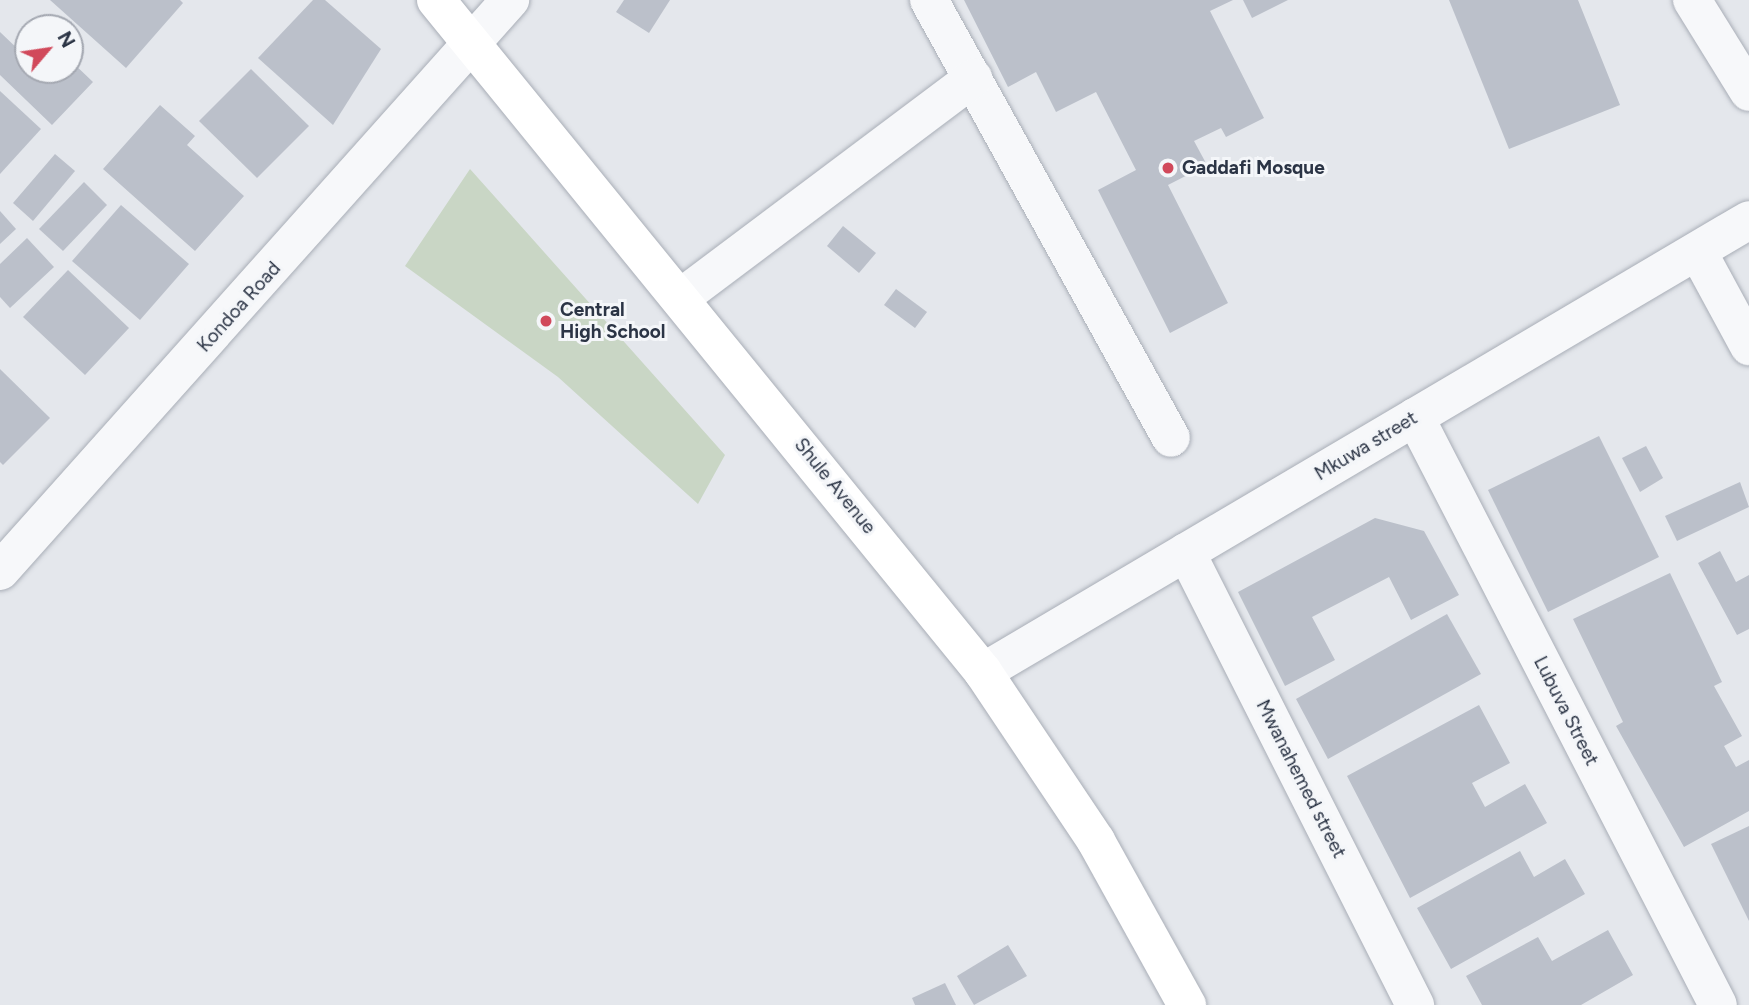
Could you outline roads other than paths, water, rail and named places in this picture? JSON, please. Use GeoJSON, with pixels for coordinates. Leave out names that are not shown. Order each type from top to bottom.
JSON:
{"type":"FeatureCollection","features":[{"type":"Feature","properties":{"kind":"main road","name":"Shule Avenue"},"geometry":{"type":"LineString","coordinates":[[436,0],[477,43],[683,296],[982,672],[1097,841],[1187,1005]]}},
{"type":"Feature","properties":{"kind":"street","name":"Kondoa Road"},"geometry":{"type":"LineString","coordinates":[[0,571],[477,43],[510,0]]}},
{"type":"Feature","properties":{"kind":"street"},"geometry":{"type":"LineString","coordinates":[[929,0],[1171,438]]}},
{"type":"Feature","properties":{"kind":"street"},"geometry":{"type":"LineString","coordinates":[[1692,0],[1749,92]]}},
{"type":"Feature","properties":{"kind":"street"},"geometry":{"type":"LineString","coordinates":[[683,296],[973,78]]}},
{"type":"Feature","properties":{"kind":"street","name":"Mkuwa street"},"geometry":{"type":"LineString","coordinates":[[982,672],[1415,417],[1699,254],[1749,220]]}},
{"type":"Feature","properties":{"kind":"street"},"geometry":{"type":"LineString","coordinates":[[1699,254],[1749,346]]}},
{"type":"Feature","properties":{"kind":"street","name":"Lubuva Street"},"geometry":{"type":"LineString","coordinates":[[1415,417],[1718,1005]]}},
{"type":"Feature","properties":{"kind":"street","name":"Mwanahemed street"},"geometry":{"type":"LineString","coordinates":[[1186,552],[1415,1005]]}},
{"type":"Feature","properties":{"kind":"place","name":"Gaddafi Mosque"},"geometry":{"type":"Point","coordinates":[1168,168]}},
{"type":"Feature","properties":{"kind":"place","name":"Central High School"},"geometry":{"type":"Point","coordinates":[546,321]}}]}
